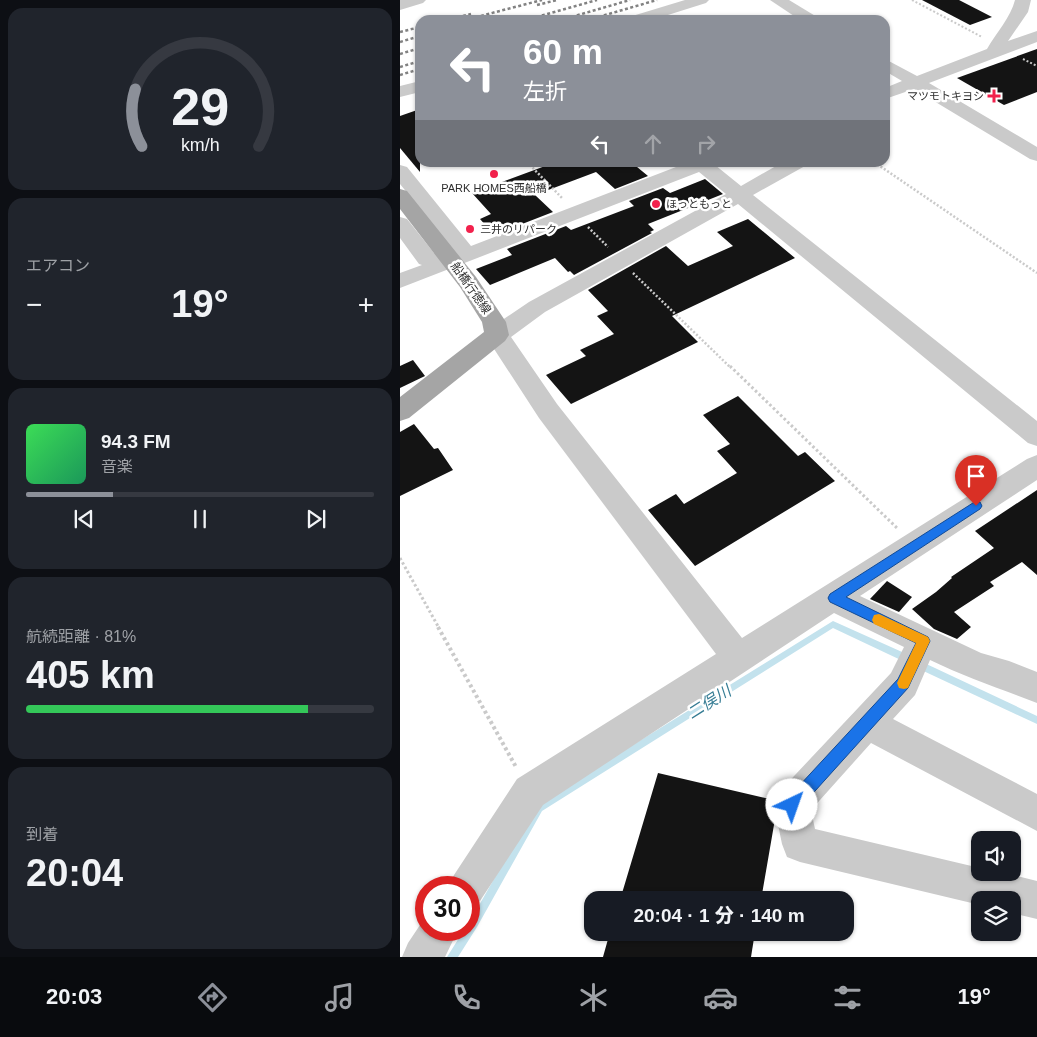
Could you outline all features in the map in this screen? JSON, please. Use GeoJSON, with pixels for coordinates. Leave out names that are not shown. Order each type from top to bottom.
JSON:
{"type":"FeatureCollection","features":[{"type":"Feature","properties":{"kind":"main road","name":"船橋行徳線"},"geometry":{"type":"LineString","coordinates":[[400,194],[452,261],[494,322],[497,335]]}},
{"type":"Feature","properties":{"kind":"main road"},"geometry":{"type":"LineString","coordinates":[[400,411],[497,335]]}},
{"type":"Feature","properties":{"kind":"street"},"geometry":{"type":"LineString","coordinates":[[400,5],[418,0]]}},
{"type":"Feature","properties":{"kind":"street"},"geometry":{"type":"LineString","coordinates":[[651,15],[701,0]]}},
{"type":"Feature","properties":{"kind":"street"},"geometry":{"type":"LineString","coordinates":[[778,0],[803,15]]}},
{"type":"Feature","properties":{"kind":"street"},"geometry":{"type":"LineString","coordinates":[[996,48],[1005,31],[1020,12],[1023,0]]}},
{"type":"Feature","properties":{"kind":"street"},"geometry":{"type":"LineString","coordinates":[[890,102],[908,101],[915,83],[996,48],[1037,36]]}},
{"type":"Feature","properties":{"kind":"street"},"geometry":{"type":"LineString","coordinates":[[890,67],[1037,155]]}},
{"type":"Feature","properties":{"kind":"street"},"geometry":{"type":"LineString","coordinates":[[400,92],[415,88]]}},
{"type":"Feature","properties":{"kind":"street"},"geometry":{"type":"LineString","coordinates":[[400,281],[693,167]]}},
{"type":"Feature","properties":{"kind":"street"},"geometry":{"type":"LineString","coordinates":[[708,167],[1037,436]]}},
{"type":"Feature","properties":{"kind":"street"},"geometry":{"type":"LineString","coordinates":[[738,658],[548,411],[497,335],[537,307],[741,196],[790,167]]}},
{"type":"Feature","properties":{"kind":"street"},"geometry":{"type":"LineString","coordinates":[[400,171],[461,246],[452,261]]}},
{"type":"Feature","properties":{"kind":"street"},"geometry":{"type":"LineString","coordinates":[[400,223],[427,259],[452,261]]}},
{"type":"Feature","properties":{"kind":"street"},"geometry":{"type":"LineString","coordinates":[[475,876],[530,792],[1037,466]]}},
{"type":"Feature","properties":{"kind":"street"},"geometry":{"type":"LineString","coordinates":[[834,598],[975,666],[1009,676],[1037,688]]}},
{"type":"Feature","properties":{"kind":"street"},"geometry":{"type":"LineString","coordinates":[[923,641],[903,684],[792,805],[800,844],[1037,900]]}},
{"type":"Feature","properties":{"kind":"street"},"geometry":{"type":"LineString","coordinates":[[867,723],[1037,813]]}},
{"type":"Feature","properties":{"kind":"street"},"geometry":{"type":"LineString","coordinates":[[422,957],[432,941]]}},
{"type":"Feature","properties":{"kind":"path"},"geometry":{"type":"LineString","coordinates":[[912,0],[996,48]]}},
{"type":"Feature","properties":{"kind":"path"},"geometry":{"type":"LineString","coordinates":[[532,167],[569,205]]}},
{"type":"Feature","properties":{"kind":"path"},"geometry":{"type":"LineString","coordinates":[[881,167],[1037,273]]}},
{"type":"Feature","properties":{"kind":"path"},"geometry":{"type":"LineString","coordinates":[[584,222],[621,262],[915,545]]}},
{"type":"Feature","properties":{"kind":"path"},"geometry":{"type":"LineString","coordinates":[[400,558],[530,792]]}},
{"type":"Feature","properties":{"kind":"building"},"geometry":{"type":"Polygon","coordinates":[[[922,0],[959,0],[992,17],[970,25],[922,0]]]}},
{"type":"Feature","properties":{"kind":"building"},"geometry":{"type":"Polygon","coordinates":[[[1037,49],[1037,92],[1004,105],[957,78],[1037,49]]]}},
{"type":"Feature","properties":{"kind":"building"},"geometry":{"type":"Polygon","coordinates":[[[415,111],[415,166],[400,148],[400,116],[415,111]]]}},
{"type":"Feature","properties":{"kind":"building"},"geometry":{"type":"Polygon","coordinates":[[[542,167],[637,167],[648,176],[615,189],[596,172],[535,195],[553,212],[494,235],[480,219],[491,214],[472,193],[542,167]]]}},
{"type":"Feature","properties":{"kind":"building"},"geometry":{"type":"Polygon","coordinates":[[[705,179],[723,194],[648,224],[654,230],[650,232],[652,233],[574,275],[570,271],[568,272],[555,258],[490,285],[476,269],[512,255],[507,249],[566,226],[571,230],[634,206],[629,201],[663,188],[670,193],[705,179]]]}},
{"type":"Feature","properties":{"kind":"building"},"geometry":{"type":"Polygon","coordinates":[[[748,219],[795,258],[672,316],[698,342],[571,404],[546,375],[586,356],[580,350],[614,334],[597,316],[608,311],[588,290],[666,246],[688,266],[733,246],[717,232],[748,219]]]}},
{"type":"Feature","properties":{"kind":"building"},"geometry":{"type":"Polygon","coordinates":[[[413,360],[425,376],[400,388],[400,366],[413,360]]]}},
{"type":"Feature","properties":{"kind":"building"},"geometry":{"type":"Polygon","coordinates":[[[738,396],[798,456],[805,452],[835,481],[695,566],[648,510],[676,494],[684,504],[737,473],[717,451],[730,444],[703,415],[738,396]]]}},
{"type":"Feature","properties":{"kind":"building"},"geometry":{"type":"Polygon","coordinates":[[[414,424],[434,449],[438,448],[453,470],[400,496],[400,432],[414,424]]]}},
{"type":"Feature","properties":{"kind":"building"},"geometry":{"type":"Polygon","coordinates":[[[1037,490],[1037,575],[1022,562],[990,582],[994,586],[954,612],[971,627],[957,639],[934,629],[912,609],[936,592],[951,577],[994,548],[975,531],[1037,490]]]}},
{"type":"Feature","properties":{"kind":"building"},"geometry":{"type":"Polygon","coordinates":[[[887,581],[912,597],[899,612],[870,599],[887,581]]]}},
{"type":"Feature","properties":{"kind":"building"},"geometry":{"type":"Polygon","coordinates":[[[658,773],[774,800],[772,805],[775,819],[763,891],[623,891],[658,773]]]}},
{"type":"Feature","properties":{"kind":"building"},"geometry":{"type":"Polygon","coordinates":[[[607,941],[754,941],[751,957],[603,957],[607,941]]]}},
{"type":"Feature","properties":{"kind":"waterway","name":"二俣川"},"geometry":{"type":"LineString","coordinates":[[452,957],[474,924],[539,808],[833,624],[908,659]]}},
{"type":"Feature","properties":{"kind":"waterway","name":"二俣川"},"geometry":{"type":"LineString","coordinates":[[920,665],[1037,720]]}},
{"type":"Feature","properties":{"kind":"railway"},"geometry":{"type":"LineString","coordinates":[[484,15],[542,0]]}},
{"type":"Feature","properties":{"kind":"railway"},"geometry":{"type":"LineString","coordinates":[[537,5],[557,0]]}},
{"type":"Feature","properties":{"kind":"railway"},"geometry":{"type":"LineString","coordinates":[[544,15],[597,0]]}},
{"type":"Feature","properties":{"kind":"railway"},"geometry":{"type":"LineString","coordinates":[[578,15],[630,0]]}},
{"type":"Feature","properties":{"kind":"railway"},"geometry":{"type":"LineString","coordinates":[[605,15],[657,0]]}},
{"type":"Feature","properties":{"kind":"railway"},"geometry":{"type":"LineString","coordinates":[[467,15],[471,14]]}},
{"type":"Feature","properties":{"kind":"railway"},"geometry":{"type":"LineString","coordinates":[[400,32],[415,28]]}},
{"type":"Feature","properties":{"kind":"railway"},"geometry":{"type":"LineString","coordinates":[[400,42],[415,38]]}},
{"type":"Feature","properties":{"kind":"railway"},"geometry":{"type":"LineString","coordinates":[[400,54],[415,50]]}},
{"type":"Feature","properties":{"kind":"railway"},"geometry":{"type":"LineString","coordinates":[[400,67],[415,62]]}},
{"type":"Feature","properties":{"kind":"railway"},"geometry":{"type":"LineString","coordinates":[[400,75],[415,70]]}},
{"type":"Feature","properties":{"kind":"slow traffic"},"geometry":{"type":"LineString","coordinates":[[879,620],[923,641],[904,683]]}},
{"type":"Feature","properties":{"kind":"place","name":"マツモトキヨシ"},"geometry":{"type":"Point","coordinates":[994,96]}},
{"type":"Feature","properties":{"kind":"place","name":"PARK HOMES西船橋"},"geometry":{"type":"Point","coordinates":[494,174]}},
{"type":"Feature","properties":{"kind":"place","name":"ほっともっと"},"geometry":{"type":"Point","coordinates":[656,204]}},
{"type":"Feature","properties":{"kind":"place","name":"三井のリパーク"},"geometry":{"type":"Point","coordinates":[470,229]}},
{"type":"Feature","properties":{"kind":"route"},"geometry":{"type":"LineString","coordinates":[[792,805],[903,684],[923,641],[834,598],[976,506]]}}]}
